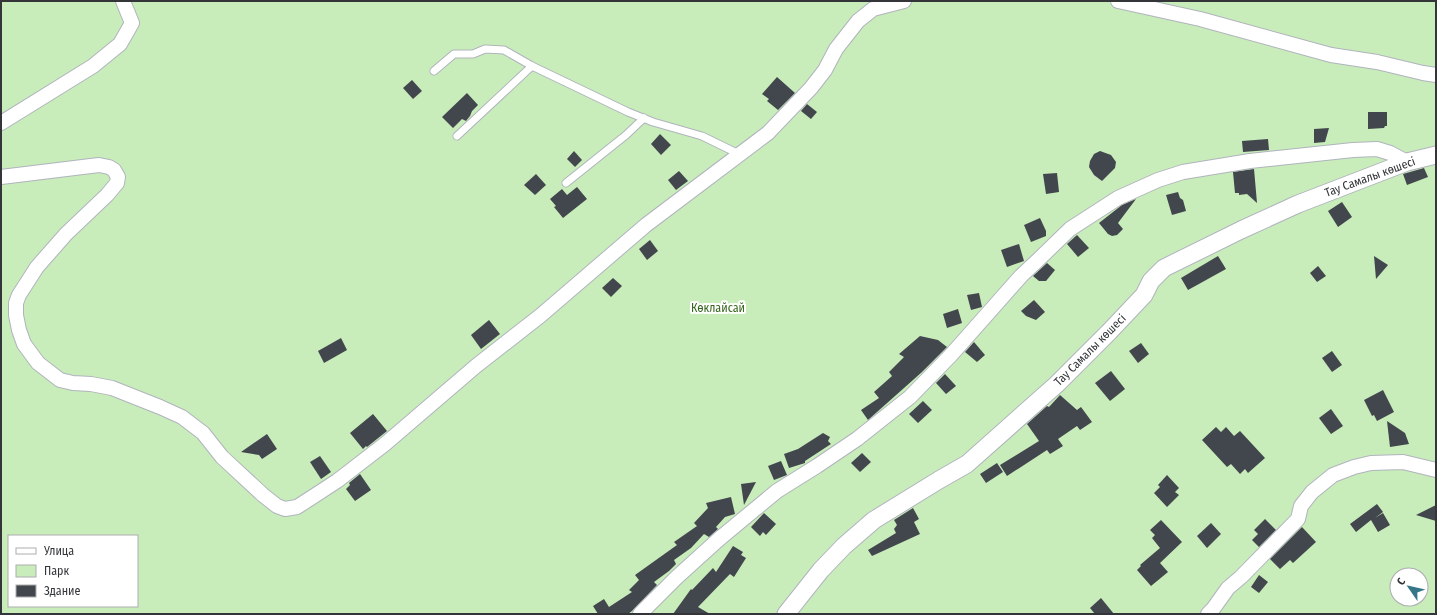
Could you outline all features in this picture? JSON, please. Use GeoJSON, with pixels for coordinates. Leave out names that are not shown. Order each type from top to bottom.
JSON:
{"type":"FeatureCollection","features":[{"type":"Feature","properties":{"kind":"street"},"geometry":{"type":"LineString","coordinates":[[1,123],[93,66],[120,44],[132,23],[123,1]]}},
{"type":"Feature","properties":{"kind":"street"},"geometry":{"type":"LineString","coordinates":[[1,178],[99,165],[109,166],[114,170],[118,177],[117,183],[107,195],[66,234],[37,267],[19,295],[16,303],[19,330],[24,344],[38,363],[60,380],[112,388],[160,407],[182,418],[202,432],[222,457],[277,506],[285,509],[297,507],[315,497],[385,444],[476,366],[540,316],[646,225],[738,154],[768,133],[802,98],[824,70],[836,49],[858,21],[873,9],[904,1]]}},
{"type":"Feature","properties":{"kind":"street"},"geometry":{"type":"LineString","coordinates":[[1118,1],[1200,19],[1331,55],[1377,62],[1422,74],[1436,75]]}},
{"type":"Feature","properties":{"kind":"street"},"geometry":{"type":"LineString","coordinates":[[640,614],[677,577],[719,539],[771,496],[857,439],[910,397],[951,355],[1021,276],[1070,229],[1118,198],[1158,180],[1183,172],[1250,161],[1353,150],[1377,149],[1390,153],[1407,162]]}},
{"type":"Feature","properties":{"kind":"street","name":"Тау Самалы көшесі"},"geometry":{"type":"LineString","coordinates":[[786,614],[821,570],[844,546],[874,520],[967,464],[1057,384],[1144,295],[1151,280],[1164,268],[1298,204],[1407,162],[1436,155]]}},
{"type":"Feature","properties":{"kind":"street"},"geometry":{"type":"LineString","coordinates":[[1208,614],[1228,588],[1241,577],[1298,519],[1302,506],[1308,497],[1333,475],[1354,467],[1371,463],[1403,462],[1436,470]]}},
{"type":"Feature","properties":{"kind":"lane"},"geometry":{"type":"LineString","coordinates":[[434,71],[454,54],[473,54],[484,49],[504,50],[532,66],[653,122],[702,136],[738,154]]}},
{"type":"Feature","properties":{"kind":"lane"},"geometry":{"type":"LineString","coordinates":[[457,136],[532,66]]}},
{"type":"Feature","properties":{"kind":"lane"},"geometry":{"type":"LineString","coordinates":[[566,183],[626,135],[644,118]]}},
{"type":"Feature","properties":{"kind":"green space","name":"Көклайсай"},"geometry":{"type":"Polygon","coordinates":[[[1,1],[1436,1],[1436,614],[1,614],[1,1]]]}},
{"type":"Feature","properties":{"kind":"building"},"geometry":{"type":"Polygon","coordinates":[[[777,77],[795,93],[778,110],[767,101],[769,99],[762,94],[777,77]]]}},
{"type":"Feature","properties":{"kind":"building"},"geometry":{"type":"Polygon","coordinates":[[[412,80],[422,91],[413,99],[403,88],[412,80]]]}},
{"type":"Feature","properties":{"kind":"building"},"geometry":{"type":"Polygon","coordinates":[[[467,93],[478,105],[466,121],[462,119],[453,128],[442,117],[467,93]]]}},
{"type":"Feature","properties":{"kind":"building"},"geometry":{"type":"Polygon","coordinates":[[[807,104],[817,112],[811,119],[801,111],[807,104]]]}},
{"type":"Feature","properties":{"kind":"building"},"geometry":{"type":"Polygon","coordinates":[[[1368,112],[1387,112],[1387,126],[1384,128],[1368,129],[1368,112]]]}},
{"type":"Feature","properties":{"kind":"building"},"geometry":{"type":"Polygon","coordinates":[[[1329,128],[1325,142],[1314,143],[1314,129],[1329,128]]]}},
{"type":"Feature","properties":{"kind":"building"},"geometry":{"type":"Polygon","coordinates":[[[660,134],[671,145],[661,155],[651,144],[660,134]]]}},
{"type":"Feature","properties":{"kind":"building"},"geometry":{"type":"Polygon","coordinates":[[[1268,139],[1269,150],[1243,152],[1242,141],[1268,139]]]}},
{"type":"Feature","properties":{"kind":"building"},"geometry":{"type":"Polygon","coordinates":[[[574,151],[582,160],[575,167],[567,159],[574,151]]]}},
{"type":"Feature","properties":{"kind":"building"},"geometry":{"type":"Polygon","coordinates":[[[1100,151],[1111,155],[1116,162],[1115,168],[1102,181],[1094,175],[1089,167],[1090,161],[1094,154],[1100,151]]]}},
{"type":"Feature","properties":{"kind":"building"},"geometry":{"type":"Polygon","coordinates":[[[1424,168],[1428,177],[1407,185],[1403,174],[1424,168]]]}},
{"type":"Feature","properties":{"kind":"building"},"geometry":{"type":"Polygon","coordinates":[[[1254,169],[1257,203],[1247,194],[1239,195],[1239,193],[1235,193],[1233,172],[1254,169]]]}},
{"type":"Feature","properties":{"kind":"building"},"geometry":{"type":"Polygon","coordinates":[[[679,171],[688,181],[676,190],[668,180],[679,171]]]}},
{"type":"Feature","properties":{"kind":"building"},"geometry":{"type":"Polygon","coordinates":[[[1057,173],[1059,192],[1046,194],[1043,174],[1057,173]]]}},
{"type":"Feature","properties":{"kind":"building"},"geometry":{"type":"Polygon","coordinates":[[[536,174],[546,185],[535,195],[524,185],[536,174]]]}},
{"type":"Feature","properties":{"kind":"building"},"geometry":{"type":"Polygon","coordinates":[[[577,187],[587,199],[563,218],[554,207],[556,206],[550,199],[562,189],[567,195],[577,187]]]}},
{"type":"Feature","properties":{"kind":"building"},"geometry":{"type":"Polygon","coordinates":[[[1178,192],[1180,198],[1183,200],[1186,211],[1172,215],[1166,195],[1178,192]]]}},
{"type":"Feature","properties":{"kind":"building"},"geometry":{"type":"Polygon","coordinates":[[[1136,199],[1118,223],[1123,229],[1117,235],[1112,236],[1108,234],[1099,223],[1122,205],[1136,199]]]}},
{"type":"Feature","properties":{"kind":"building"},"geometry":{"type":"Polygon","coordinates":[[[1342,202],[1352,217],[1338,227],[1328,211],[1342,202]]]}},
{"type":"Feature","properties":{"kind":"building"},"geometry":{"type":"Polygon","coordinates":[[[1040,218],[1046,231],[1046,236],[1031,242],[1024,225],[1040,218]]]}},
{"type":"Feature","properties":{"kind":"building"},"geometry":{"type":"Polygon","coordinates":[[[1077,235],[1089,248],[1078,257],[1067,244],[1077,235]]]}},
{"type":"Feature","properties":{"kind":"building"},"geometry":{"type":"Polygon","coordinates":[[[650,240],[658,251],[647,260],[639,249],[650,240]]]}},
{"type":"Feature","properties":{"kind":"building"},"geometry":{"type":"Polygon","coordinates":[[[1019,244],[1024,261],[1007,267],[1001,250],[1019,244]]]}},
{"type":"Feature","properties":{"kind":"building"},"geometry":{"type":"Polygon","coordinates":[[[1218,256],[1226,269],[1188,290],[1181,278],[1218,256]]]}},
{"type":"Feature","properties":{"kind":"building"},"geometry":{"type":"Polygon","coordinates":[[[1374,256],[1388,265],[1376,279],[1374,256]]]}},
{"type":"Feature","properties":{"kind":"building"},"geometry":{"type":"Polygon","coordinates":[[[1047,263],[1055,270],[1046,281],[1039,281],[1033,276],[1047,263]]]}},
{"type":"Feature","properties":{"kind":"building"},"geometry":{"type":"Polygon","coordinates":[[[1318,266],[1326,276],[1317,282],[1310,273],[1318,266]]]}},
{"type":"Feature","properties":{"kind":"building"},"geometry":{"type":"Polygon","coordinates":[[[613,278],[622,286],[611,297],[602,288],[613,278]]]}},
{"type":"Feature","properties":{"kind":"building"},"geometry":{"type":"Polygon","coordinates":[[[979,293],[982,307],[971,310],[967,295],[979,293]]]}},
{"type":"Feature","properties":{"kind":"building"},"geometry":{"type":"Polygon","coordinates":[[[1034,300],[1045,312],[1036,320],[1026,316],[1021,311],[1034,300]]]}},
{"type":"Feature","properties":{"kind":"building"},"geometry":{"type":"Polygon","coordinates":[[[958,309],[962,323],[947,328],[943,314],[958,309]]]}},
{"type":"Feature","properties":{"kind":"building"},"geometry":{"type":"Polygon","coordinates":[[[489,320],[500,334],[481,349],[471,335],[489,320]]]}},
{"type":"Feature","properties":{"kind":"building"},"geometry":{"type":"Polygon","coordinates":[[[920,336],[938,340],[947,347],[922,372],[868,420],[861,410],[879,398],[874,392],[892,376],[889,372],[904,357],[899,354],[920,336]]]}},
{"type":"Feature","properties":{"kind":"building"},"geometry":{"type":"Polygon","coordinates":[[[341,338],[347,350],[324,363],[318,351],[341,338]]]}},
{"type":"Feature","properties":{"kind":"building"},"geometry":{"type":"Polygon","coordinates":[[[974,342],[985,355],[977,362],[965,352],[974,342]]]}},
{"type":"Feature","properties":{"kind":"building"},"geometry":{"type":"Polygon","coordinates":[[[1141,343],[1149,354],[1138,363],[1129,351],[1141,343]]]}},
{"type":"Feature","properties":{"kind":"building"},"geometry":{"type":"Polygon","coordinates":[[[1332,351],[1342,365],[1332,372],[1322,358],[1332,351]]]}},
{"type":"Feature","properties":{"kind":"building"},"geometry":{"type":"Polygon","coordinates":[[[1111,371],[1125,389],[1110,401],[1095,383],[1111,371]]]}},
{"type":"Feature","properties":{"kind":"building"},"geometry":{"type":"Polygon","coordinates":[[[945,374],[956,386],[946,394],[936,383],[945,374]]]}},
{"type":"Feature","properties":{"kind":"building"},"geometry":{"type":"Polygon","coordinates":[[[1383,390],[1394,412],[1377,421],[1374,415],[1372,416],[1364,400],[1383,390]]]}},
{"type":"Feature","properties":{"kind":"building"},"geometry":{"type":"Polygon","coordinates":[[[1060,395],[1077,410],[1081,407],[1092,422],[1080,430],[1077,426],[1058,439],[1063,446],[1050,454],[1047,450],[1007,476],[1000,465],[1039,441],[1027,424],[1047,406],[1049,407],[1060,395]]]}},
{"type":"Feature","properties":{"kind":"building"},"geometry":{"type":"Polygon","coordinates":[[[923,401],[932,410],[918,423],[909,414],[923,401]]]}},
{"type":"Feature","properties":{"kind":"building"},"geometry":{"type":"Polygon","coordinates":[[[1331,409],[1343,426],[1331,434],[1319,418],[1331,409]]]}},
{"type":"Feature","properties":{"kind":"building"},"geometry":{"type":"Polygon","coordinates":[[[373,414],[387,431],[363,449],[350,433],[373,414]]]}},
{"type":"Feature","properties":{"kind":"building"},"geometry":{"type":"Polygon","coordinates":[[[1387,421],[1405,433],[1409,444],[1390,447],[1387,421]]]}},
{"type":"Feature","properties":{"kind":"building"},"geometry":{"type":"Polygon","coordinates":[[[1216,427],[1221,432],[1226,427],[1234,436],[1240,431],[1265,458],[1248,473],[1245,469],[1240,474],[1231,464],[1227,467],[1202,440],[1216,427]]]}},
{"type":"Feature","properties":{"kind":"building"},"geometry":{"type":"Polygon","coordinates":[[[823,433],[830,437],[828,441],[831,444],[805,461],[805,463],[789,468],[784,454],[798,449],[823,433]]]}},
{"type":"Feature","properties":{"kind":"building"},"geometry":{"type":"Polygon","coordinates":[[[267,434],[277,449],[262,459],[259,455],[241,452],[267,434]]]}},
{"type":"Feature","properties":{"kind":"building"},"geometry":{"type":"Polygon","coordinates":[[[862,453],[871,462],[860,472],[851,463],[862,453]]]}},
{"type":"Feature","properties":{"kind":"building"},"geometry":{"type":"Polygon","coordinates":[[[320,456],[331,472],[321,479],[310,462],[320,456]]]}},
{"type":"Feature","properties":{"kind":"building"},"geometry":{"type":"Polygon","coordinates":[[[781,461],[787,475],[774,480],[768,466],[781,461]]]}},
{"type":"Feature","properties":{"kind":"building"},"geometry":{"type":"Polygon","coordinates":[[[997,463],[1003,472],[986,483],[980,474],[997,463]]]}},
{"type":"Feature","properties":{"kind":"building"},"geometry":{"type":"Polygon","coordinates":[[[360,474],[371,490],[355,501],[346,489],[350,485],[349,483],[360,474]]]}},
{"type":"Feature","properties":{"kind":"building"},"geometry":{"type":"Polygon","coordinates":[[[1167,475],[1179,488],[1175,492],[1179,495],[1167,507],[1154,493],[1160,487],[1158,485],[1167,475]]]}},
{"type":"Feature","properties":{"kind":"building"},"geometry":{"type":"Polygon","coordinates":[[[756,482],[744,505],[741,484],[756,482]]]}},
{"type":"Feature","properties":{"kind":"building"},"geometry":{"type":"Polygon","coordinates":[[[731,497],[735,514],[725,517],[716,527],[718,529],[709,537],[704,534],[691,548],[674,560],[676,564],[654,582],[657,585],[632,611],[628,614],[598,614],[593,606],[604,599],[609,607],[632,592],[629,590],[639,580],[635,575],[677,545],[674,542],[697,526],[694,523],[708,508],[706,503],[731,497]]]}},
{"type":"Feature","properties":{"kind":"building"},"geometry":{"type":"Polygon","coordinates":[[[1377,504],[1383,512],[1375,518],[1383,513],[1390,525],[1378,532],[1371,520],[1356,532],[1350,524],[1377,504]]]}},
{"type":"Feature","properties":{"kind":"building"},"geometry":{"type":"Polygon","coordinates":[[[1436,505],[1436,521],[1416,515],[1436,505]]]}},
{"type":"Feature","properties":{"kind":"building"},"geometry":{"type":"Polygon","coordinates":[[[913,508],[919,519],[914,522],[920,534],[872,556],[868,550],[896,533],[894,529],[897,525],[894,520],[913,508]]]}},
{"type":"Feature","properties":{"kind":"building"},"geometry":{"type":"Polygon","coordinates":[[[764,513],[776,524],[766,535],[763,532],[760,536],[751,527],[764,513]]]}},
{"type":"Feature","properties":{"kind":"building"},"geometry":{"type":"Polygon","coordinates":[[[1265,519],[1276,530],[1259,547],[1252,540],[1258,534],[1254,530],[1265,519]]]}},
{"type":"Feature","properties":{"kind":"building"},"geometry":{"type":"Polygon","coordinates":[[[1161,520],[1182,542],[1160,563],[1168,572],[1151,586],[1137,570],[1141,566],[1140,565],[1160,548],[1152,538],[1155,535],[1150,530],[1161,520]]]}},
{"type":"Feature","properties":{"kind":"building"},"geometry":{"type":"Polygon","coordinates":[[[1211,523],[1221,534],[1207,548],[1197,536],[1211,523]]]}},
{"type":"Feature","properties":{"kind":"building"},"geometry":{"type":"Polygon","coordinates":[[[1302,527],[1316,542],[1293,563],[1290,560],[1280,569],[1270,559],[1302,527]]]}},
{"type":"Feature","properties":{"kind":"building"},"geometry":{"type":"Polygon","coordinates":[[[733,546],[743,552],[741,555],[746,558],[734,577],[730,574],[698,607],[710,614],[673,614],[691,589],[692,590],[713,568],[716,572],[733,546]]]}},
{"type":"Feature","properties":{"kind":"building"},"geometry":{"type":"Polygon","coordinates":[[[1259,575],[1268,582],[1259,593],[1251,587],[1259,575]]]}},
{"type":"Feature","properties":{"kind":"building"},"geometry":{"type":"Polygon","coordinates":[[[1101,598],[1114,614],[1095,614],[1090,608],[1101,598]]]}}]}
